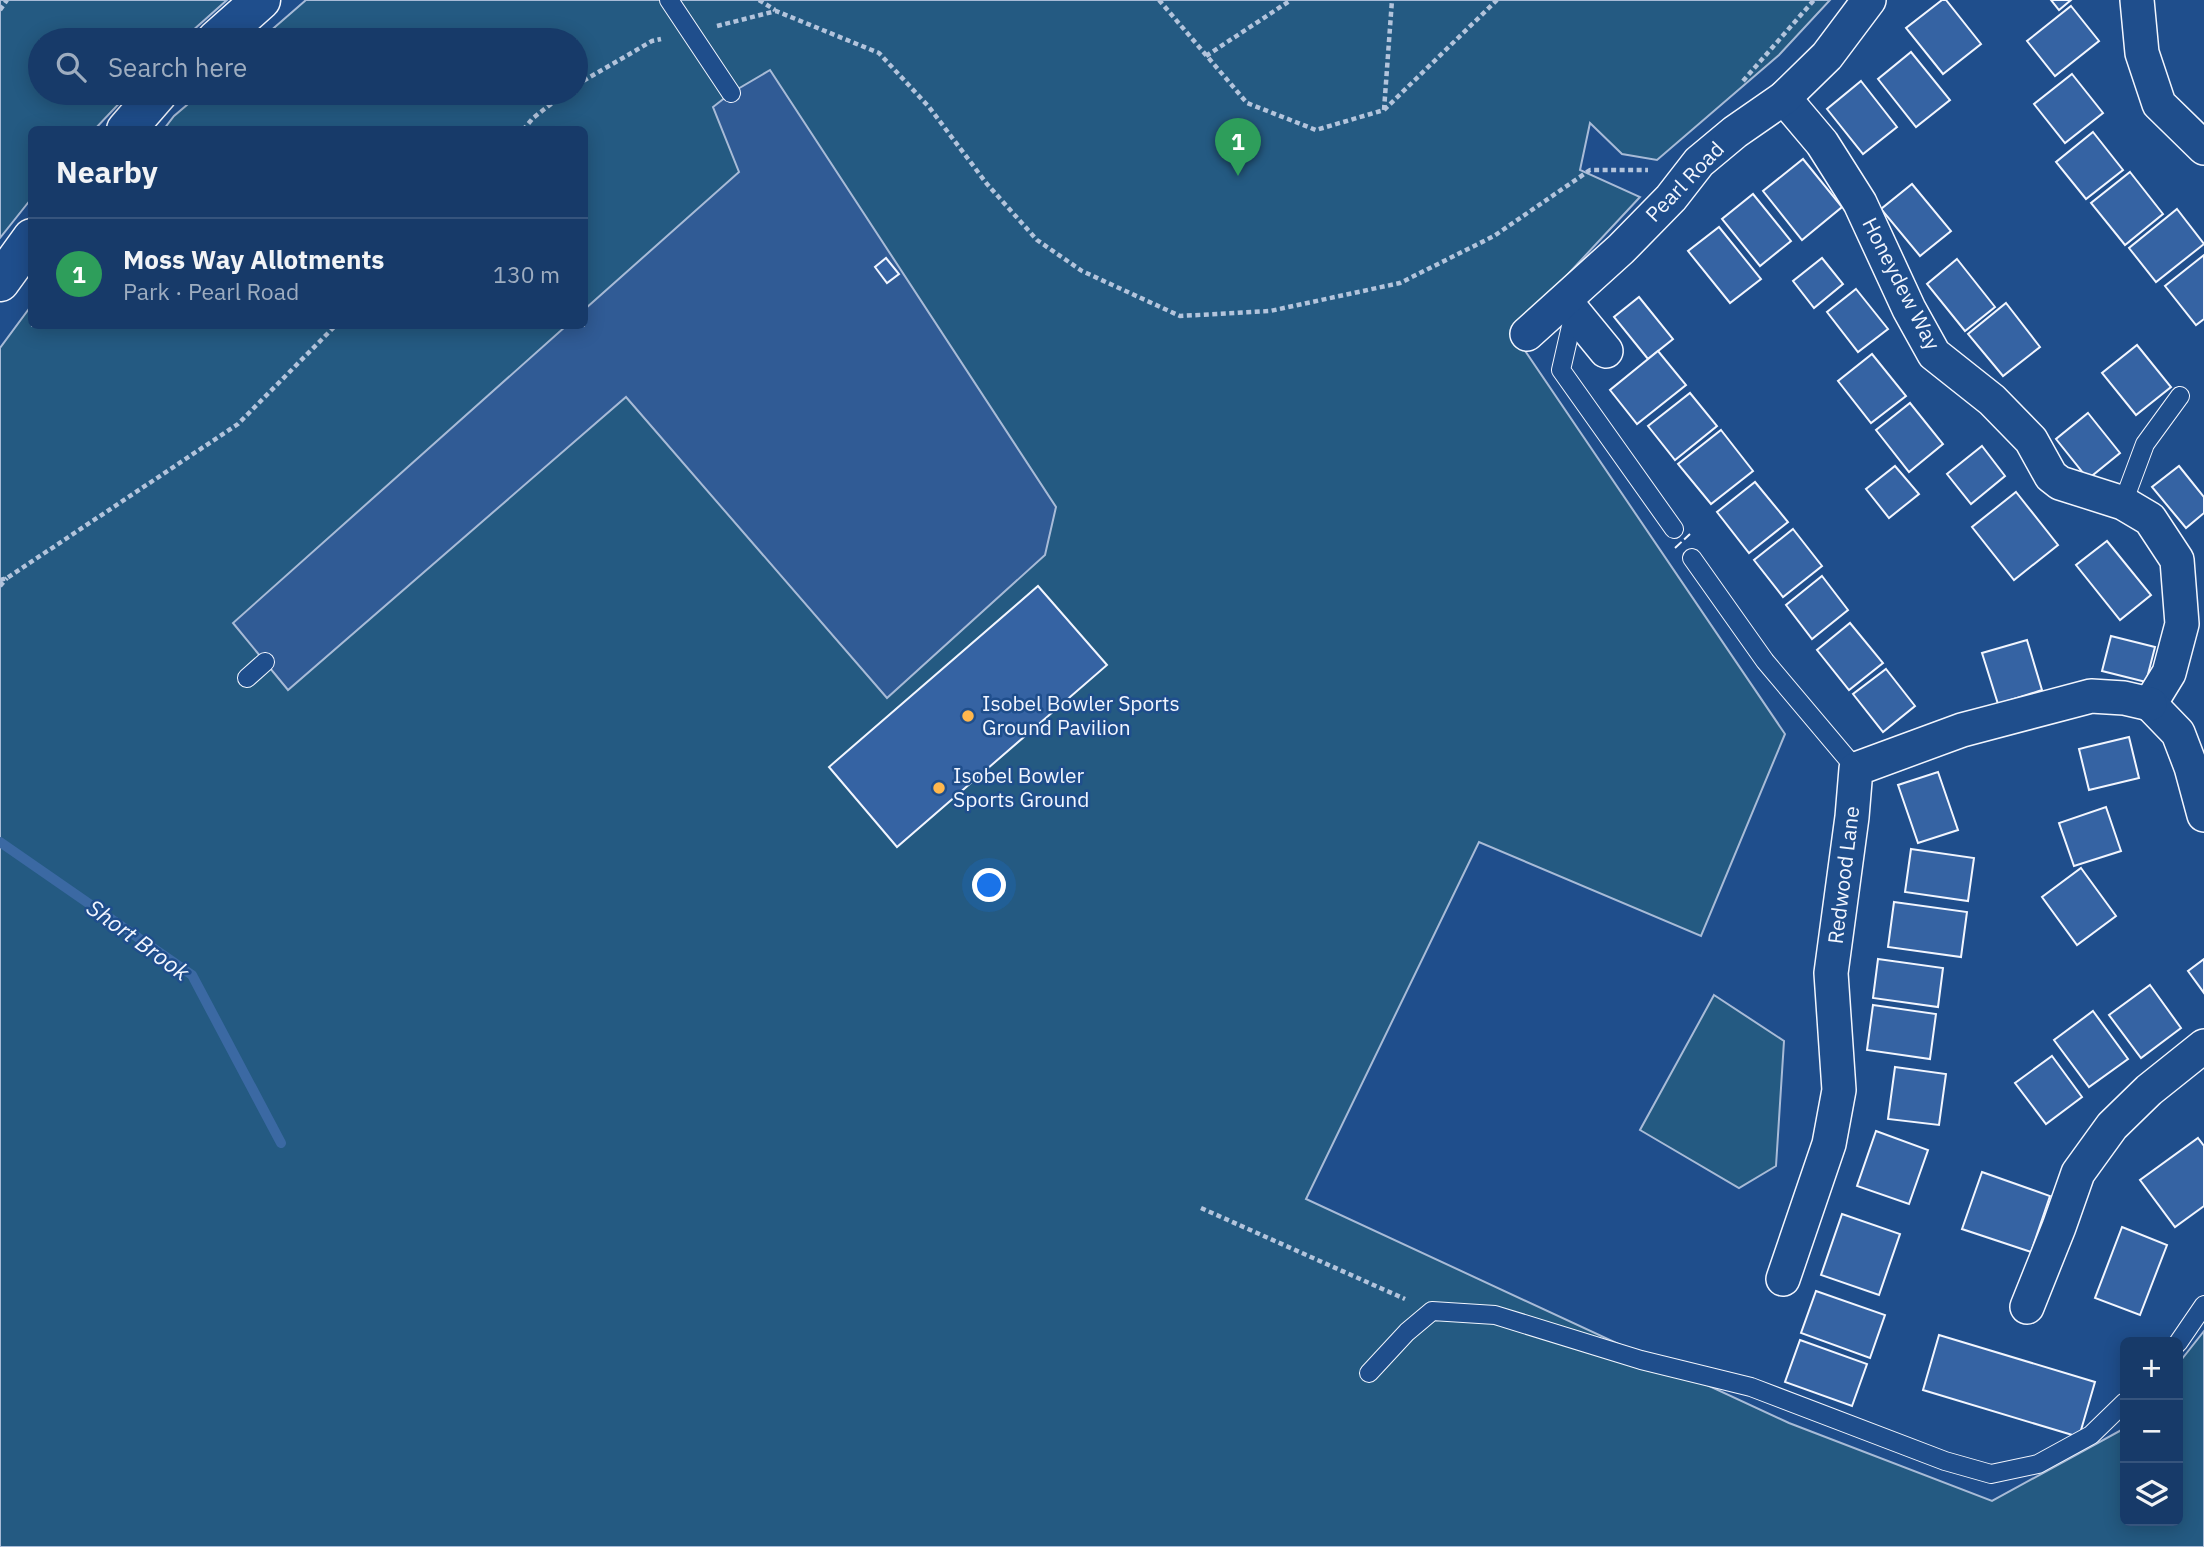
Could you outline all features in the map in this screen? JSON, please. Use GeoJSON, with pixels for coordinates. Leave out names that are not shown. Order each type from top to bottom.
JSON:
{"type":"FeatureCollection","features":[{"type":"Feature","properties":{"kind":"street"},"geometry":{"type":"LineString","coordinates":[[230,28],[261,0]]}},
{"type":"Feature","properties":{"kind":"street","name":"Pearl Road"},"geometry":{"type":"LineString","coordinates":[[1527,334],[1570,307],[1671,198],[1699,162],[1735,132],[1784,98],[1827,56],[1870,0]]}},
{"type":"Feature","properties":{"kind":"street"},"geometry":{"type":"LineString","coordinates":[[2137,0],[2142,53],[2160,104],[2204,148]]}},
{"type":"Feature","properties":{"kind":"street","name":"Honeydew Way"},"geometry":{"type":"LineString","coordinates":[[1784,98],[1822,143],[1860,203],[1909,309],[1934,354],[1992,400],[2031,440],[2051,476],[2060,483],[2123,503],[2150,519],[2177,560],[2182,624],[2169,673],[2150,704]]}},
{"type":"Feature","properties":{"kind":"street"},"geometry":{"type":"LineString","coordinates":[[129,126],[148,105]]}},
{"type":"Feature","properties":{"kind":"street"},"geometry":{"type":"LineString","coordinates":[[0,282],[28,244]]}},
{"type":"Feature","properties":{"kind":"street"},"geometry":{"type":"LineString","coordinates":[[1570,307],[1606,351]]}},
{"type":"Feature","properties":{"kind":"street"},"geometry":{"type":"LineString","coordinates":[[1856,769],[1962,730],[2091,696],[2124,698],[2150,704],[2178,733],[2204,814]]}},
{"type":"Feature","properties":{"kind":"street","name":"Redwood Lane"},"geometry":{"type":"LineString","coordinates":[[1783,1279],[1829,1144],[1839,1090],[1831,973],[1856,769]]}},
{"type":"Feature","properties":{"kind":"street"},"geometry":{"type":"LineString","coordinates":[[2027,1307],[2078,1173],[2112,1126],[2149,1090],[2204,1046]]}},
{"type":"Feature","properties":{"kind":"lane"},"geometry":{"type":"LineString","coordinates":[[669,0],[731,93]]}},
{"type":"Feature","properties":{"kind":"lane"},"geometry":{"type":"LineString","coordinates":[[1570,307],[1561,370],[1674,529]]}},
{"type":"Feature","properties":{"kind":"lane"},"geometry":{"type":"LineString","coordinates":[[2123,503],[2145,444],[2180,396]]}},
{"type":"Feature","properties":{"kind":"lane"},"geometry":{"type":"LineString","coordinates":[[1692,558],[1765,661],[1856,769]]}},
{"type":"Feature","properties":{"kind":"lane"},"geometry":{"type":"LineString","coordinates":[[247,678],[265,662]]}},
{"type":"Feature","properties":{"kind":"lane"},"geometry":{"type":"LineString","coordinates":[[2182,1337],[2204,1306]]}},
{"type":"Feature","properties":{"kind":"lane"},"geometry":{"type":"LineString","coordinates":[[1370,1373],[1407,1332],[1432,1311],[1494,1315],[1642,1360],[1751,1387],[1945,1461],[1991,1474],[2038,1464],[2091,1435],[2120,1407]]}},
{"type":"Feature","properties":{"kind":"path"},"geometry":{"type":"LineString","coordinates":[[0,10],[7,0]]}},
{"type":"Feature","properties":{"kind":"path"},"geometry":{"type":"LineString","coordinates":[[759,0],[776,11],[880,52],[929,107],[987,184],[1037,240],[1082,271],[1180,316],[1270,311],[1400,284],[1494,236],[1590,170],[1651,170]]}},
{"type":"Feature","properties":{"kind":"path"},"geometry":{"type":"LineString","coordinates":[[1159,0],[1247,103],[1316,130],[1384,110],[1497,0]]}},
{"type":"Feature","properties":{"kind":"path"},"geometry":{"type":"LineString","coordinates":[[1206,56],[1291,0]]}},
{"type":"Feature","properties":{"kind":"path"},"geometry":{"type":"LineString","coordinates":[[1384,110],[1392,0]]}},
{"type":"Feature","properties":{"kind":"path"},"geometry":{"type":"LineString","coordinates":[[1734,90],[1814,0]]}},
{"type":"Feature","properties":{"kind":"path"},"geometry":{"type":"LineString","coordinates":[[588,78],[652,41],[776,11]]}},
{"type":"Feature","properties":{"kind":"path"},"geometry":{"type":"LineString","coordinates":[[526,126],[550,105]]}},
{"type":"Feature","properties":{"kind":"path"},"geometry":{"type":"LineString","coordinates":[[0,586],[7,578],[238,424],[332,329]]}},
{"type":"Feature","properties":{"kind":"path"},"geometry":{"type":"LineString","coordinates":[[0,580],[7,578]]}},
{"type":"Feature","properties":{"kind":"path"},"geometry":{"type":"LineString","coordinates":[[1201,1208],[1432,1311]]}},
{"type":"Feature","properties":{"kind":"shaded area"},"geometry":{"type":"Polygon","coordinates":[[[0,0],[227,0],[196,28],[28,28],[28,105],[118,105],[98,126],[28,126],[28,203],[0,238],[0,0]]]}},
{"type":"Feature","properties":{"kind":"shaded area","name":"Isobel Bowler Sports Ground"},"geometry":{"type":"Polygon","coordinates":[[[306,0],[1830,0],[1779,55],[1657,160],[1622,154],[1590,123],[1580,170],[1640,197],[1513,333],[1785,734],[1701,936],[1479,842],[1306,1199],[1789,1423],[1992,1501],[2120,1431],[2120,1526],[2183,1526],[2183,1358],[2204,1331],[2204,1547],[0,1547],[0,348],[28,310],[28,329],[588,329],[588,126],[166,126],[187,105],[588,105],[588,28],[274,28],[306,0]]]}},
{"type":"Feature","properties":{"kind":"shaded area"},"geometry":{"type":"Polygon","coordinates":[[[770,70],[1056,507],[1045,555],[887,698],[626,397],[288,690],[233,623],[563,329],[588,329],[588,306],[739,172],[713,107],[770,70]]]}},
{"type":"Feature","properties":{"kind":"shaded area"},"geometry":{"type":"Polygon","coordinates":[[[1714,995],[1784,1041],[1776,1166],[1739,1188],[1640,1130],[1714,995]]]}},
{"type":"Feature","properties":{"kind":"building"},"geometry":{"type":"Polygon","coordinates":[[[1942,0],[1946,0],[1981,44],[1943,74],[1906,28],[1942,0]]]}},
{"type":"Feature","properties":{"kind":"building"},"geometry":{"type":"Polygon","coordinates":[[[2051,0],[2071,0],[2059,10],[2051,0]]]}},
{"type":"Feature","properties":{"kind":"building"},"geometry":{"type":"Polygon","coordinates":[[[2071,6],[2099,41],[2055,76],[2027,41],[2071,6]]]}},
{"type":"Feature","properties":{"kind":"building"},"geometry":{"type":"Polygon","coordinates":[[[1911,52],[1950,100],[1916,127],[1878,79],[1911,52]]]}},
{"type":"Feature","properties":{"kind":"building"},"geometry":{"type":"Polygon","coordinates":[[[2072,74],[2103,113],[2065,143],[2034,104],[2072,74]]]}},
{"type":"Feature","properties":{"kind":"building"},"geometry":{"type":"Polygon","coordinates":[[[1861,81],[1897,127],[1863,154],[1827,109],[1861,81]]]}},
{"type":"Feature","properties":{"kind":"building"},"geometry":{"type":"Polygon","coordinates":[[[2093,132],[2123,170],[2086,199],[2056,162],[2093,132]]]}},
{"type":"Feature","properties":{"kind":"building"},"geometry":{"type":"Polygon","coordinates":[[[1803,159],[1842,207],[1802,240],[1763,191],[1803,159]]]}},
{"type":"Feature","properties":{"kind":"building"},"geometry":{"type":"Polygon","coordinates":[[[2130,172],[2163,214],[2125,245],[2091,203],[2130,172]]]}},
{"type":"Feature","properties":{"kind":"building"},"geometry":{"type":"Polygon","coordinates":[[[1912,184],[1951,231],[1920,256],[1881,209],[1912,184]]]}},
{"type":"Feature","properties":{"kind":"building"},"geometry":{"type":"Polygon","coordinates":[[[1753,194],[1791,241],[1760,266],[1722,219],[1753,194]]]}},
{"type":"Feature","properties":{"kind":"building"},"geometry":{"type":"Polygon","coordinates":[[[2177,209],[2204,244],[2156,282],[2129,248],[2177,209]]]}},
{"type":"Feature","properties":{"kind":"building"},"geometry":{"type":"Polygon","coordinates":[[[1719,227],[1761,279],[1730,303],[1688,251],[1719,227]]]}},
{"type":"Feature","properties":{"kind":"building"},"geometry":{"type":"Polygon","coordinates":[[[2204,255],[2204,319],[2196,325],[2165,286],[2204,255]]]}},
{"type":"Feature","properties":{"kind":"building"},"geometry":{"type":"Polygon","coordinates":[[[886,258],[899,274],[887,283],[875,267],[886,258]]]}},
{"type":"Feature","properties":{"kind":"building"},"geometry":{"type":"Polygon","coordinates":[[[1822,258],[1843,284],[1814,308],[1793,281],[1822,258]]]}},
{"type":"Feature","properties":{"kind":"building"},"geometry":{"type":"Polygon","coordinates":[[[1957,259],[1995,307],[1965,331],[1927,284],[1957,259]]]}},
{"type":"Feature","properties":{"kind":"building"},"geometry":{"type":"Polygon","coordinates":[[[1856,289],[1888,329],[1858,352],[1827,312],[1856,289]]]}},
{"type":"Feature","properties":{"kind":"building"},"geometry":{"type":"Polygon","coordinates":[[[1639,297],[1673,339],[1648,359],[1614,317],[1639,297]]]}},
{"type":"Feature","properties":{"kind":"building"},"geometry":{"type":"Polygon","coordinates":[[[2006,303],[2040,347],[2003,376],[1968,334],[2006,303]]]}},
{"type":"Feature","properties":{"kind":"building"},"geometry":{"type":"Polygon","coordinates":[[[2137,345],[2171,387],[2136,415],[2102,373],[2137,345]]]}},
{"type":"Feature","properties":{"kind":"building"},"geometry":{"type":"Polygon","coordinates":[[[1658,351],[1686,385],[1637,424],[1610,390],[1658,351]]]}},
{"type":"Feature","properties":{"kind":"building"},"geometry":{"type":"Polygon","coordinates":[[[1872,354],[1906,396],[1871,423],[1838,381],[1872,354]]]}},
{"type":"Feature","properties":{"kind":"building"},"geometry":{"type":"Polygon","coordinates":[[[1690,393],[1717,426],[1675,460],[1648,426],[1690,393]]]}},
{"type":"Feature","properties":{"kind":"building"},"geometry":{"type":"Polygon","coordinates":[[[1910,403],[1943,444],[1909,472],[1876,430],[1910,403]]]}},
{"type":"Feature","properties":{"kind":"building"},"geometry":{"type":"Polygon","coordinates":[[[2088,413],[2120,453],[2088,479],[2056,439],[2088,413]]]}},
{"type":"Feature","properties":{"kind":"building"},"geometry":{"type":"Polygon","coordinates":[[[1721,430],[1753,471],[1711,504],[1678,464],[1721,430]]]}},
{"type":"Feature","properties":{"kind":"building"},"geometry":{"type":"Polygon","coordinates":[[[1982,446],[2005,476],[1971,504],[1947,474],[1982,446]]]}},
{"type":"Feature","properties":{"kind":"building"},"geometry":{"type":"Polygon","coordinates":[[[1895,466],[1919,494],[1889,518],[1866,489],[1895,466]]]}},
{"type":"Feature","properties":{"kind":"building"},"geometry":{"type":"Polygon","coordinates":[[[2179,466],[2204,497],[2204,513],[2186,528],[2152,487],[2179,466]]]}},
{"type":"Feature","properties":{"kind":"building"},"geometry":{"type":"Polygon","coordinates":[[[1755,482],[1788,522],[1749,553],[1717,512],[1755,482]]]}},
{"type":"Feature","properties":{"kind":"building"},"geometry":{"type":"Polygon","coordinates":[[[2016,492],[2058,545],[2014,580],[1972,527],[2016,492]]]}},
{"type":"Feature","properties":{"kind":"building"},"geometry":{"type":"Polygon","coordinates":[[[1793,529],[1822,566],[1783,597],[1754,560],[1793,529]]]}},
{"type":"Feature","properties":{"kind":"building"},"geometry":{"type":"Polygon","coordinates":[[[2107,541],[2151,595],[2120,620],[2076,565],[2107,541]]]}},
{"type":"Feature","properties":{"kind":"building"},"geometry":{"type":"Polygon","coordinates":[[[1822,576],[1848,610],[1812,639],[1786,605],[1822,576]]]}},
{"type":"Feature","properties":{"kind":"building","name":"Isobel Bowler Sports Ground Pavilion"},"geometry":{"type":"Polygon","coordinates":[[[1038,586],[1107,665],[897,847],[829,767],[1038,586]]]}},
{"type":"Feature","properties":{"kind":"building"},"geometry":{"type":"Polygon","coordinates":[[[1850,623],[1883,663],[1849,690],[1817,650],[1850,623]]]}},
{"type":"Feature","properties":{"kind":"building"},"geometry":{"type":"Polygon","coordinates":[[[2111,636],[2155,647],[2146,682],[2102,671],[2111,636]]]}},
{"type":"Feature","properties":{"kind":"building"},"geometry":{"type":"Polygon","coordinates":[[[2027,640],[2042,690],[1998,704],[1982,653],[2027,640]]]}},
{"type":"Feature","properties":{"kind":"building"},"geometry":{"type":"Polygon","coordinates":[[[1886,669],[1915,706],[1883,732],[1853,694],[1886,669]]]}},
{"type":"Feature","properties":{"kind":"building"},"geometry":{"type":"Polygon","coordinates":[[[2129,737],[2139,778],[2089,790],[2079,749],[2129,737]]]}},
{"type":"Feature","properties":{"kind":"building"},"geometry":{"type":"Polygon","coordinates":[[[1938,772],[1958,830],[1918,843],[1898,785],[1938,772]]]}},
{"type":"Feature","properties":{"kind":"building"},"geometry":{"type":"Polygon","coordinates":[[[2106,807],[2121,851],[2074,866],[2059,823],[2106,807]]]}},
{"type":"Feature","properties":{"kind":"building"},"geometry":{"type":"Polygon","coordinates":[[[1911,849],[1974,858],[1968,901],[1905,892],[1911,849]]]}},
{"type":"Feature","properties":{"kind":"building"},"geometry":{"type":"Polygon","coordinates":[[[2081,868],[2116,916],[2077,945],[2042,897],[2081,868]]]}},
{"type":"Feature","properties":{"kind":"building"},"geometry":{"type":"Polygon","coordinates":[[[1894,902],[1967,912],[1961,957],[1888,947],[1894,902]]]}},
{"type":"Feature","properties":{"kind":"building"},"geometry":{"type":"Polygon","coordinates":[[[1878,959],[1943,968],[1938,1007],[1873,998],[1878,959]]]}},
{"type":"Feature","properties":{"kind":"building"},"geometry":{"type":"Polygon","coordinates":[[[2204,959],[2204,993],[2188,971],[2204,959]]]}},
{"type":"Feature","properties":{"kind":"building"},"geometry":{"type":"Polygon","coordinates":[[[2150,985],[2181,1028],[2141,1058],[2109,1015],[2150,985]]]}},
{"type":"Feature","properties":{"kind":"building"},"geometry":{"type":"Polygon","coordinates":[[[1873,1005],[1936,1014],[1930,1059],[1867,1050],[1873,1005]]]}},
{"type":"Feature","properties":{"kind":"building"},"geometry":{"type":"Polygon","coordinates":[[[2093,1011],[2128,1059],[2089,1087],[2054,1040],[2093,1011]]]}},
{"type":"Feature","properties":{"kind":"building"},"geometry":{"type":"Polygon","coordinates":[[[2052,1056],[2082,1097],[2046,1124],[2015,1083],[2052,1056]]]}},
{"type":"Feature","properties":{"kind":"building"},"geometry":{"type":"Polygon","coordinates":[[[1895,1067],[1946,1074],[1939,1125],[1888,1119],[1895,1067]]]}},
{"type":"Feature","properties":{"kind":"building"},"geometry":{"type":"Polygon","coordinates":[[[1876,1131],[1928,1150],[1909,1204],[1857,1186],[1876,1131]]]}},
{"type":"Feature","properties":{"kind":"building"},"geometry":{"type":"Polygon","coordinates":[[[2198,1138],[2204,1146],[2204,1206],[2175,1227],[2140,1180],[2198,1138]]]}},
{"type":"Feature","properties":{"kind":"building"},"geometry":{"type":"Polygon","coordinates":[[[1982,1172],[2050,1196],[2031,1252],[1962,1229],[1982,1172]]]}},
{"type":"Feature","properties":{"kind":"building"},"geometry":{"type":"Polygon","coordinates":[[[1842,1214],[1900,1234],[1879,1295],[1821,1275],[1842,1214]]]}},
{"type":"Feature","properties":{"kind":"building"},"geometry":{"type":"Polygon","coordinates":[[[2122,1227],[2167,1245],[2140,1315],[2095,1298],[2122,1227]]]}},
{"type":"Feature","properties":{"kind":"building"},"geometry":{"type":"Polygon","coordinates":[[[1816,1291],[1885,1315],[1870,1358],[1801,1333],[1816,1291]]]}},
{"type":"Feature","properties":{"kind":"building"},"geometry":{"type":"Polygon","coordinates":[[[1939,1335],[2095,1382],[2079,1437],[1923,1390],[1939,1335]]]}},
{"type":"Feature","properties":{"kind":"building"},"geometry":{"type":"Polygon","coordinates":[[[1800,1340],[1867,1364],[1852,1406],[1785,1382],[1800,1340]]]}},
{"type":"Feature","properties":{"kind":"waterway","name":"Short Brook"},"geometry":{"type":"LineString","coordinates":[[0,842],[192,975],[281,1143]]}},
{"type":"Feature","properties":{"kind":"fence"},"geometry":{"type":"LineString","coordinates":[[1675,548],[1690,534]]}},
{"type":"Feature","properties":{"kind":"place","name":"Moss Way Allotments"},"geometry":{"type":"Point","coordinates":[1238,176]}},
{"type":"Feature","properties":{"kind":"place","name":"Isobel Bowler Sports Ground Pavilion"},"geometry":{"type":"Point","coordinates":[968,716]}},
{"type":"Feature","properties":{"kind":"place","name":"Isobel Bowler Sports Ground"},"geometry":{"type":"Point","coordinates":[939,788]}}]}
